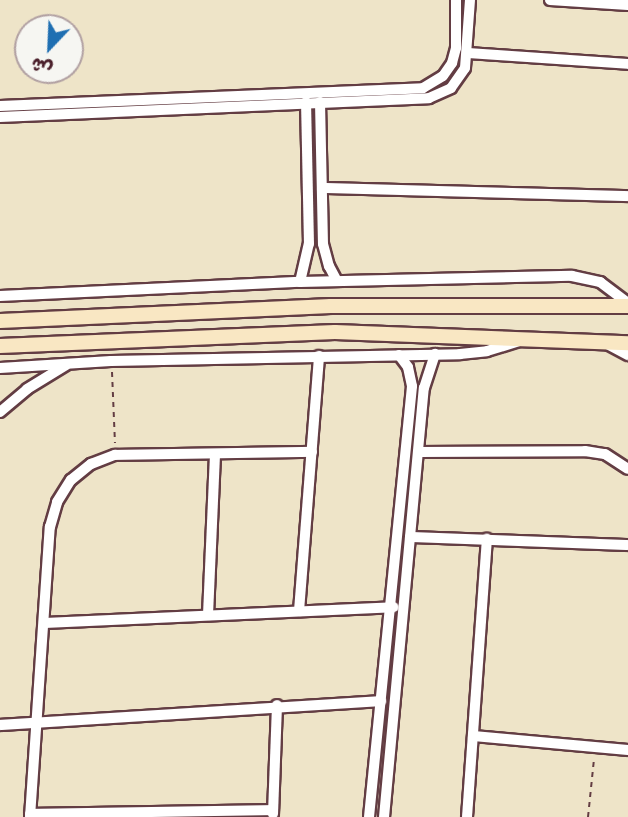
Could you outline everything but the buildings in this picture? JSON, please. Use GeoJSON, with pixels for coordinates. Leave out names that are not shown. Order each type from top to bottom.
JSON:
{"type":"FeatureCollection","features":[{"type":"Feature","properties":{"kind":"street"},"geometry":{"type":"LineString","coordinates":[[0,117],[306,102],[415,89],[437,81],[448,70],[454,56],[456,0]]}},
{"type":"Feature","properties":{"kind":"street"},"geometry":{"type":"LineString","coordinates":[[0,106],[437,96],[457,82],[465,68],[470,0]]}},
{"type":"Feature","properties":{"kind":"street"},"geometry":{"type":"LineString","coordinates":[[550,0],[628,5]]}},
{"type":"Feature","properties":{"kind":"street"},"geometry":{"type":"LineString","coordinates":[[468,52],[628,64]]}},
{"type":"Feature","properties":{"kind":"street"},"geometry":{"type":"LineString","coordinates":[[324,98],[324,251],[337,281]]}},
{"type":"Feature","properties":{"kind":"street"},"geometry":{"type":"LineString","coordinates":[[300,282],[308,252],[306,102]]}},
{"type":"Feature","properties":{"kind":"street"},"geometry":{"type":"LineString","coordinates":[[322,188],[628,197]]}},
{"type":"Feature","properties":{"kind":"street"},"geometry":{"type":"LineString","coordinates":[[308,212],[322,211]]}},
{"type":"Feature","properties":{"kind":"street"},"geometry":{"type":"LineString","coordinates":[[308,252],[324,251]]}},
{"type":"Feature","properties":{"kind":"street"},"geometry":{"type":"LineString","coordinates":[[0,296],[300,282],[572,276],[600,282],[628,304]]}},
{"type":"Feature","properties":{"kind":"street"},"geometry":{"type":"LineString","coordinates":[[0,321],[331,306],[628,304]]}},
{"type":"Feature","properties":{"kind":"street"},"geometry":{"type":"LineString","coordinates":[[0,346],[335,332],[628,343]]}},
{"type":"Feature","properties":{"kind":"street"},"geometry":{"type":"LineString","coordinates":[[0,368],[70,363],[435,355],[487,351],[526,339]]}},
{"type":"Feature","properties":{"kind":"street"},"geometry":{"type":"LineString","coordinates":[[605,342],[628,355]]}},
{"type":"Feature","properties":{"kind":"street"},"geometry":{"type":"LineString","coordinates":[[369,817],[412,386],[408,367],[399,355]]}},
{"type":"Feature","properties":{"kind":"street"},"geometry":{"type":"LineString","coordinates":[[384,817],[425,379],[435,355]]}},
{"type":"Feature","properties":{"kind":"street"},"geometry":{"type":"LineString","coordinates":[[299,611],[319,356]]}},
{"type":"Feature","properties":{"kind":"street"},"geometry":{"type":"LineString","coordinates":[[0,412],[27,388],[70,363]]}},
{"type":"Feature","properties":{"kind":"street"},"geometry":{"type":"LineString","coordinates":[[418,452],[585,451],[605,454],[628,468]]}},
{"type":"Feature","properties":{"kind":"street"},"geometry":{"type":"LineString","coordinates":[[277,705],[273,814],[30,816],[50,527],[57,502],[80,471],[115,455],[312,453]]}},
{"type":"Feature","properties":{"kind":"street"},"geometry":{"type":"LineString","coordinates":[[208,615],[215,454]]}},
{"type":"Feature","properties":{"kind":"street"},"geometry":{"type":"LineString","coordinates":[[410,537],[628,545]]}},
{"type":"Feature","properties":{"kind":"street"},"geometry":{"type":"LineString","coordinates":[[467,817],[487,539]]}},
{"type":"Feature","properties":{"kind":"street"},"geometry":{"type":"LineString","coordinates":[[44,623],[404,606]]}},
{"type":"Feature","properties":{"kind":"street"},"geometry":{"type":"LineString","coordinates":[[0,724],[277,705],[381,701]]}},
{"type":"Feature","properties":{"kind":"street"},"geometry":{"type":"LineString","coordinates":[[473,736],[628,750]]}},
{"type":"Feature","properties":{"kind":"path"},"geometry":{"type":"LineString","coordinates":[[111,362],[115,455]]}},
{"type":"Feature","properties":{"kind":"path"},"geometry":{"type":"LineString","coordinates":[[588,817],[596,747]]}}]}
